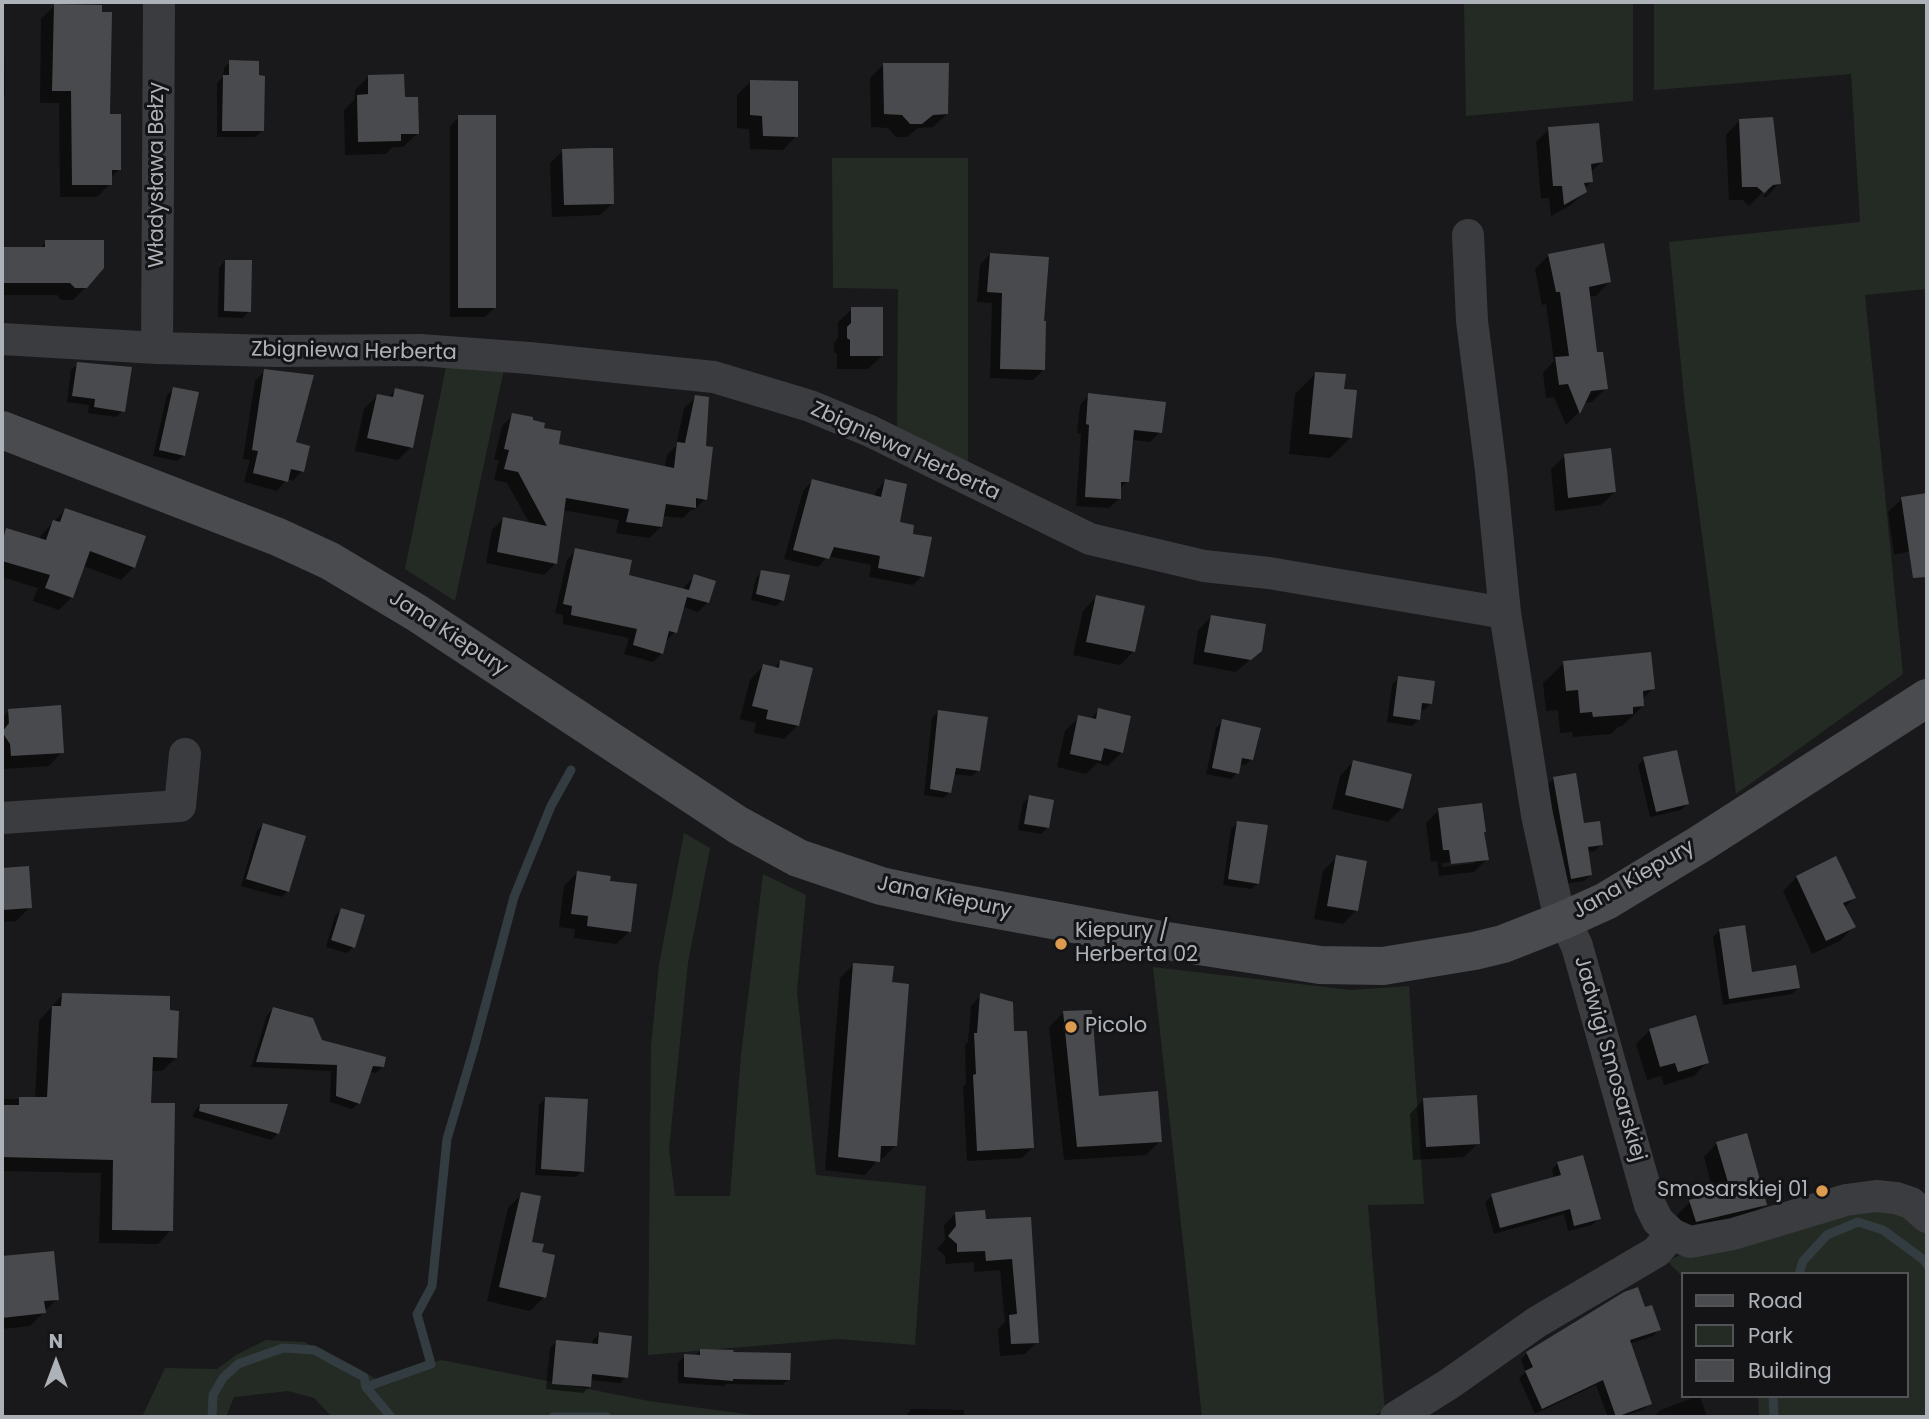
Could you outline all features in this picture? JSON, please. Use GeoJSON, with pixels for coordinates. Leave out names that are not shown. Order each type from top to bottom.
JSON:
{"type":"FeatureCollection","features":[{"type":"Feature","properties":{"kind":"street","name":"Władysława Bełzy"},"geometry":{"type":"LineString","coordinates":[[157,348],[159,2]]}},
{"type":"Feature","properties":{"kind":"street","name":"Jadwigi Smosarskiej"},"geometry":{"type":"LineString","coordinates":[[1468,235],[1472,321],[1505,613],[1537,815],[1556,902],[1577,946],[1650,1205],[1658,1220],[1672,1234]]}},
{"type":"Feature","properties":{"kind":"street","name":"Zbigniewa Herberta"},"geometry":{"type":"LineString","coordinates":[[2,340],[277,351],[420,350],[714,377],[810,406],[870,431],[1090,539],[1204,566],[1269,573],[1505,613]]}},
{"type":"Feature","properties":{"kind":"street","name":"Jana Kiepury"},"geometry":{"type":"LineString","coordinates":[[2,430],[278,537],[330,561],[429,620],[738,825],[799,858],[881,886],[978,906],[1201,947],[1320,965],[1383,966],[1474,951],[1503,944],[1564,920],[1605,901],[1700,844],[1927,698]]}},
{"type":"Feature","properties":{"kind":"street"},"geometry":{"type":"LineString","coordinates":[[9,818],[180,806],[185,754]]}},
{"type":"Feature","properties":{"kind":"street"},"geometry":{"type":"LineString","coordinates":[[1396,1417],[1449,1384],[1537,1322],[1656,1252],[1672,1234],[1690,1242],[1708,1240],[1846,1200],[1875,1196],[1922,1203]]}},
{"type":"Feature","properties":{"kind":"green space"},"geometry":{"type":"Polygon","coordinates":[[[1464,2],[1633,2],[1633,101],[1466,116],[1464,2]]]}},
{"type":"Feature","properties":{"kind":"green space"},"geometry":{"type":"Polygon","coordinates":[[[1654,2],[1927,2],[1927,289],[1865,295],[1903,674],[1736,794],[1685,406],[1669,242],[1860,222],[1851,74],[1654,90],[1654,2]]]}},
{"type":"Feature","properties":{"kind":"green space"},"geometry":{"type":"Polygon","coordinates":[[[832,158],[968,158],[968,470],[897,434],[898,289],[833,288],[832,158]]]}},
{"type":"Feature","properties":{"kind":"green space"},"geometry":{"type":"Polygon","coordinates":[[[446,367],[504,369],[455,601],[405,569],[446,367]]]}},
{"type":"Feature","properties":{"kind":"green space"},"geometry":{"type":"Polygon","coordinates":[[[684,833],[710,848],[688,963],[669,1149],[675,1196],[730,1196],[741,1055],[763,874],[806,895],[797,991],[816,1175],[926,1186],[915,1345],[838,1339],[648,1355],[651,1046],[659,965],[684,833]]]}},
{"type":"Feature","properties":{"kind":"green space"},"geometry":{"type":"Polygon","coordinates":[[[1153,967],[1351,990],[1409,986],[1424,1204],[1368,1205],[1385,1411],[1369,1417],[1202,1417],[1153,967]]]}},
{"type":"Feature","properties":{"kind":"green space"},"geometry":{"type":"Polygon","coordinates":[[[1851,1207],[1892,1209],[1927,1232],[1927,1416],[1759,1417],[1758,1398],[1908,1398],[1908,1272],[1680,1274],[1667,1261],[1691,1250],[1851,1207]]]}},
{"type":"Feature","properties":{"kind":"green space"},"geometry":{"type":"Polygon","coordinates":[[[266,1340],[304,1342],[377,1379],[441,1360],[649,1401],[767,1417],[332,1417],[314,1398],[288,1391],[234,1397],[226,1417],[142,1417],[165,1368],[217,1369],[236,1355],[266,1340]]]}},
{"type":"Feature","properties":{"kind":"building"},"geometry":{"type":"Polygon","coordinates":[[[54,4],[102,5],[102,12],[112,12],[110,114],[121,114],[121,170],[112,170],[112,185],[72,185],[71,91],[52,91],[54,4]]]}},
{"type":"Feature","properties":{"kind":"building"},"geometry":{"type":"Polygon","coordinates":[[[229,60],[259,61],[259,75],[265,76],[264,131],[222,131],[223,75],[229,75],[229,60]]]}},
{"type":"Feature","properties":{"kind":"building"},"geometry":{"type":"Polygon","coordinates":[[[883,63],[949,63],[948,114],[933,115],[922,124],[910,124],[902,115],[884,114],[883,63]]]}},
{"type":"Feature","properties":{"kind":"building"},"geometry":{"type":"Polygon","coordinates":[[[404,74],[405,97],[418,97],[419,134],[401,134],[401,141],[358,142],[357,95],[368,94],[368,75],[404,74]]]}},
{"type":"Feature","properties":{"kind":"building"},"geometry":{"type":"Polygon","coordinates":[[[750,80],[798,81],[798,137],[763,136],[762,116],[750,115],[750,80]]]}},
{"type":"Feature","properties":{"kind":"building"},"geometry":{"type":"Polygon","coordinates":[[[458,115],[496,115],[496,308],[458,308],[458,115]]]}},
{"type":"Feature","properties":{"kind":"building"},"geometry":{"type":"Polygon","coordinates":[[[1773,117],[1781,184],[1773,185],[1764,193],[1757,187],[1742,187],[1739,119],[1773,117]]]}},
{"type":"Feature","properties":{"kind":"building"},"geometry":{"type":"Polygon","coordinates":[[[1599,123],[1603,162],[1591,164],[1593,182],[1584,183],[1587,192],[1564,205],[1562,186],[1553,186],[1548,127],[1599,123]]]}},
{"type":"Feature","properties":{"kind":"building"},"geometry":{"type":"Polygon","coordinates":[[[613,148],[614,204],[564,205],[562,149],[613,148]]]}},
{"type":"Feature","properties":{"kind":"building"},"geometry":{"type":"Polygon","coordinates":[[[45,240],[104,240],[104,268],[87,288],[75,288],[70,283],[2,283],[2,247],[45,247],[45,240]]]}},
{"type":"Feature","properties":{"kind":"building"},"geometry":{"type":"Polygon","coordinates":[[[1604,243],[1611,282],[1589,287],[1597,352],[1603,352],[1608,389],[1591,391],[1580,414],[1568,384],[1559,385],[1555,357],[1569,356],[1560,292],[1556,292],[1548,254],[1604,243]]]}},
{"type":"Feature","properties":{"kind":"building"},"geometry":{"type":"Polygon","coordinates":[[[990,253],[1049,257],[1044,321],[1045,370],[1000,369],[1002,293],[987,292],[990,253]]]}},
{"type":"Feature","properties":{"kind":"building"},"geometry":{"type":"Polygon","coordinates":[[[225,260],[252,260],[251,312],[224,311],[225,260]]]}},
{"type":"Feature","properties":{"kind":"building"},"geometry":{"type":"Polygon","coordinates":[[[851,307],[883,307],[883,356],[850,356],[847,327],[851,323],[851,307]]]}},
{"type":"Feature","properties":{"kind":"building"},"geometry":{"type":"Polygon","coordinates":[[[77,362],[132,367],[125,412],[94,407],[95,399],[72,396],[77,362]]]}},
{"type":"Feature","properties":{"kind":"building"},"geometry":{"type":"Polygon","coordinates":[[[264,369],[314,375],[296,442],[310,446],[304,472],[291,469],[288,482],[253,473],[258,451],[252,450],[264,369]]]}},
{"type":"Feature","properties":{"kind":"building"},"geometry":{"type":"Polygon","coordinates":[[[1315,372],[1346,374],[1344,389],[1357,390],[1352,438],[1309,434],[1315,372]]]}},
{"type":"Feature","properties":{"kind":"building"},"geometry":{"type":"Polygon","coordinates":[[[173,387],[199,392],[185,456],[159,450],[173,387]]]}},
{"type":"Feature","properties":{"kind":"building"},"geometry":{"type":"Polygon","coordinates":[[[395,388],[424,395],[413,448],[367,438],[377,394],[393,397],[395,388]]]}},
{"type":"Feature","properties":{"kind":"building"},"geometry":{"type":"Polygon","coordinates":[[[1088,393],[1166,402],[1162,433],[1134,430],[1129,482],[1121,482],[1121,499],[1085,497],[1088,393]]]}},
{"type":"Feature","properties":{"kind":"building"},"geometry":{"type":"Polygon","coordinates":[[[695,395],[709,397],[706,446],[713,447],[707,500],[696,498],[696,508],[666,504],[662,527],[626,522],[629,509],[566,498],[557,564],[497,552],[503,517],[547,526],[518,472],[504,469],[509,450],[504,449],[512,413],[533,417],[533,420],[545,423],[544,428],[561,431],[559,444],[674,468],[677,442],[685,443],[695,395]]]}},
{"type":"Feature","properties":{"kind":"building"},"geometry":{"type":"Polygon","coordinates":[[[1611,448],[1616,492],[1568,498],[1564,454],[1611,448]]]}},
{"type":"Feature","properties":{"kind":"building"},"geometry":{"type":"Polygon","coordinates":[[[812,479],[881,497],[885,479],[907,484],[900,522],[914,525],[913,534],[932,537],[924,577],[878,568],[880,556],[834,547],[829,559],[793,550],[812,479]]]}},
{"type":"Feature","properties":{"kind":"building"},"geometry":{"type":"Polygon","coordinates":[[[1927,493],[1927,577],[1913,578],[1901,497],[1927,493]]]}},
{"type":"Feature","properties":{"kind":"building"},"geometry":{"type":"Polygon","coordinates":[[[65,508],[146,536],[135,568],[90,551],[73,598],[45,588],[50,575],[2,561],[2,543],[6,528],[46,540],[53,520],[60,522],[65,508]]]}},
{"type":"Feature","properties":{"kind":"building"},"geometry":{"type":"Polygon","coordinates":[[[575,548],[632,560],[629,575],[689,590],[694,574],[716,581],[709,603],[687,597],[677,633],[669,631],[663,654],[633,645],[637,629],[571,615],[572,606],[563,604],[575,548]]]}},
{"type":"Feature","properties":{"kind":"building"},"geometry":{"type":"Polygon","coordinates":[[[761,570],[790,575],[784,601],[756,594],[761,570]]]}},
{"type":"Feature","properties":{"kind":"building"},"geometry":{"type":"Polygon","coordinates":[[[1096,595],[1145,606],[1135,652],[1086,642],[1096,595]]]}},
{"type":"Feature","properties":{"kind":"building"},"geometry":{"type":"Polygon","coordinates":[[[1211,615],[1266,624],[1262,651],[1251,660],[1204,652],[1211,615]]]}},
{"type":"Feature","properties":{"kind":"building"},"geometry":{"type":"Polygon","coordinates":[[[1651,652],[1655,689],[1643,691],[1644,706],[1633,707],[1633,714],[1593,717],[1592,712],[1580,713],[1578,690],[1566,691],[1563,661],[1651,652]]]}},
{"type":"Feature","properties":{"kind":"building"},"geometry":{"type":"Polygon","coordinates":[[[780,660],[813,668],[799,726],[766,719],[768,710],[752,706],[763,664],[779,668],[780,660]]]}},
{"type":"Feature","properties":{"kind":"building"},"geometry":{"type":"Polygon","coordinates":[[[1398,676],[1435,681],[1432,704],[1422,703],[1420,720],[1393,716],[1398,676]]]}},
{"type":"Feature","properties":{"kind":"building"},"geometry":{"type":"Polygon","coordinates":[[[61,705],[64,753],[11,756],[10,744],[2,732],[9,723],[8,709],[61,705]]]}},
{"type":"Feature","properties":{"kind":"building"},"geometry":{"type":"Polygon","coordinates":[[[1098,708],[1131,716],[1123,753],[1104,748],[1101,761],[1070,754],[1078,715],[1096,719],[1098,708]]]}},
{"type":"Feature","properties":{"kind":"building"},"geometry":{"type":"Polygon","coordinates":[[[938,710],[988,717],[980,771],[956,768],[951,793],[930,789],[938,710]]]}},
{"type":"Feature","properties":{"kind":"building"},"geometry":{"type":"Polygon","coordinates":[[[1222,719],[1261,728],[1253,760],[1242,758],[1239,774],[1212,768],[1222,719]]]}},
{"type":"Feature","properties":{"kind":"building"},"geometry":{"type":"Polygon","coordinates":[[[1677,750],[1689,804],[1656,812],[1643,757],[1677,750]]]}},
{"type":"Feature","properties":{"kind":"building"},"geometry":{"type":"Polygon","coordinates":[[[1353,760],[1412,774],[1403,809],[1345,795],[1353,760]]]}},
{"type":"Feature","properties":{"kind":"building"},"geometry":{"type":"Polygon","coordinates":[[[1576,773],[1584,823],[1600,821],[1603,845],[1588,847],[1592,875],[1571,879],[1553,777],[1576,773]]]}},
{"type":"Feature","properties":{"kind":"building"},"geometry":{"type":"Polygon","coordinates":[[[1029,795],[1054,800],[1049,828],[1024,824],[1029,795]]]}},
{"type":"Feature","properties":{"kind":"building"},"geometry":{"type":"Polygon","coordinates":[[[1482,803],[1489,860],[1451,864],[1449,850],[1443,850],[1438,808],[1482,803]]]}},
{"type":"Feature","properties":{"kind":"building"},"geometry":{"type":"Polygon","coordinates":[[[1237,821],[1268,825],[1259,884],[1228,879],[1237,821]]]}},
{"type":"Feature","properties":{"kind":"building"},"geometry":{"type":"Polygon","coordinates":[[[263,823],[306,836],[289,892],[246,879],[263,823]]]}},
{"type":"Feature","properties":{"kind":"building"},"geometry":{"type":"Polygon","coordinates":[[[1336,855],[1367,861],[1358,911],[1327,906],[1336,855]]]}},
{"type":"Feature","properties":{"kind":"building"},"geometry":{"type":"Polygon","coordinates":[[[1836,856],[1856,898],[1843,903],[1856,927],[1826,941],[1796,876],[1836,856]]]}},
{"type":"Feature","properties":{"kind":"building"},"geometry":{"type":"Polygon","coordinates":[[[29,866],[32,908],[2,910],[2,868],[29,866]]]}},
{"type":"Feature","properties":{"kind":"building"},"geometry":{"type":"Polygon","coordinates":[[[577,871],[611,876],[610,881],[637,884],[631,932],[587,926],[588,916],[571,914],[577,871]]]}},
{"type":"Feature","properties":{"kind":"building"},"geometry":{"type":"Polygon","coordinates":[[[341,908],[365,915],[355,948],[331,940],[341,908]]]}},
{"type":"Feature","properties":{"kind":"building"},"geometry":{"type":"Polygon","coordinates":[[[1745,925],[1752,972],[1796,965],[1800,988],[1729,999],[1719,929],[1745,925]]]}},
{"type":"Feature","properties":{"kind":"building"},"geometry":{"type":"Polygon","coordinates":[[[853,963],[894,966],[892,982],[909,984],[897,1146],[881,1146],[880,1162],[838,1157],[853,963]]]}},
{"type":"Feature","properties":{"kind":"building"},"geometry":{"type":"Polygon","coordinates":[[[62,993],[170,996],[170,1010],[179,1011],[177,1058],[153,1057],[151,1103],[175,1103],[173,1231],[112,1230],[113,1160],[2,1157],[2,1105],[19,1105],[19,1097],[47,1097],[52,1006],[61,1006],[62,993]]]}},
{"type":"Feature","properties":{"kind":"building"},"geometry":{"type":"Polygon","coordinates":[[[980,993],[1013,1002],[1014,1031],[1027,1031],[1034,1148],[977,1151],[973,1075],[976,1074],[974,1033],[977,1033],[980,993]]]}},
{"type":"Feature","properties":{"kind":"building"},"geometry":{"type":"Polygon","coordinates":[[[273,1007],[313,1018],[322,1040],[386,1057],[384,1067],[373,1066],[360,1104],[336,1096],[337,1065],[256,1062],[273,1007]]]}},
{"type":"Feature","properties":{"kind":"building"},"geometry":{"type":"Polygon","coordinates":[[[1092,1010],[1099,1096],[1158,1091],[1162,1142],[1077,1147],[1063,1011],[1092,1010]]]}},
{"type":"Feature","properties":{"kind":"building"},"geometry":{"type":"Polygon","coordinates":[[[1696,1015],[1709,1063],[1678,1072],[1675,1063],[1660,1067],[1649,1029],[1696,1015]]]}},
{"type":"Feature","properties":{"kind":"building"},"geometry":{"type":"Polygon","coordinates":[[[1477,1095],[1480,1144],[1426,1147],[1423,1098],[1477,1095]]]}},
{"type":"Feature","properties":{"kind":"building"},"geometry":{"type":"Polygon","coordinates":[[[545,1097],[588,1099],[584,1172],[541,1169],[545,1097]]]}},
{"type":"Feature","properties":{"kind":"building"},"geometry":{"type":"Polygon","coordinates":[[[200,1104],[288,1104],[279,1134],[199,1111],[200,1104]]]}},
{"type":"Feature","properties":{"kind":"building"},"geometry":{"type":"Polygon","coordinates":[[[1747,1133],[1767,1205],[1696,1222],[1689,1200],[1730,1189],[1716,1142],[1747,1133]]]}},
{"type":"Feature","properties":{"kind":"building"},"geometry":{"type":"Polygon","coordinates":[[[1583,1155],[1601,1219],[1574,1226],[1570,1209],[1500,1228],[1491,1194],[1561,1175],[1557,1162],[1583,1155]]]}},
{"type":"Feature","properties":{"kind":"building"},"geometry":{"type":"Polygon","coordinates":[[[521,1192],[541,1196],[532,1242],[544,1244],[542,1252],[555,1255],[546,1298],[499,1287],[521,1192]]]}},
{"type":"Feature","properties":{"kind":"building"},"geometry":{"type":"Polygon","coordinates":[[[985,1210],[986,1219],[1031,1217],[1039,1343],[1011,1344],[1009,1315],[1017,1314],[1012,1259],[986,1261],[985,1251],[957,1252],[957,1244],[948,1236],[956,1226],[955,1212],[985,1210]]]}},
{"type":"Feature","properties":{"kind":"building"},"geometry":{"type":"Polygon","coordinates":[[[54,1251],[59,1300],[44,1301],[46,1313],[2,1318],[2,1256],[54,1251]]]}},
{"type":"Feature","properties":{"kind":"building"},"geometry":{"type":"Polygon","coordinates":[[[1638,1287],[1645,1307],[1652,1305],[1661,1330],[1630,1340],[1652,1404],[1616,1417],[1603,1380],[1542,1409],[1525,1371],[1533,1367],[1526,1352],[1624,1292],[1638,1287]]]}},
{"type":"Feature","properties":{"kind":"building"},"geometry":{"type":"Polygon","coordinates":[[[599,1332],[632,1336],[628,1378],[592,1374],[591,1387],[552,1384],[556,1340],[598,1344],[599,1332]]]}},
{"type":"Feature","properties":{"kind":"building"},"geometry":{"type":"Polygon","coordinates":[[[700,1349],[791,1353],[790,1380],[733,1381],[684,1377],[684,1354],[700,1355],[700,1349]]]}},
{"type":"Feature","properties":{"kind":"waterway"},"geometry":{"type":"LineString","coordinates":[[366,1387],[431,1364],[417,1314],[432,1286],[447,1139],[514,897],[551,806],[571,770]]}},
{"type":"Feature","properties":{"kind":"waterway"},"geometry":{"type":"LineString","coordinates":[[1800,1272],[1803,1261],[1827,1235],[1858,1222],[1883,1230],[1927,1265]]}},
{"type":"Feature","properties":{"kind":"waterway"},"geometry":{"type":"LineString","coordinates":[[212,1417],[213,1395],[223,1378],[238,1364],[283,1348],[314,1350],[364,1377],[366,1387],[391,1417]]}},
{"type":"Feature","properties":{"kind":"waterway"},"geometry":{"type":"LineString","coordinates":[[1773,1398],[1774,1417]]}},
{"type":"Feature","properties":{"kind":"waterway"},"geometry":{"type":"LineString","coordinates":[[553,1417],[607,1417]]}},
{"type":"Feature","properties":{"kind":"place","name":"Kiepury / Herberta 02"},"geometry":{"type":"Point","coordinates":[1061,944]}},
{"type":"Feature","properties":{"kind":"place","name":"Picolo"},"geometry":{"type":"Point","coordinates":[1071,1027]}},
{"type":"Feature","properties":{"kind":"place","name":"Smosarskiej 01"},"geometry":{"type":"Point","coordinates":[1822,1191]}}]}
